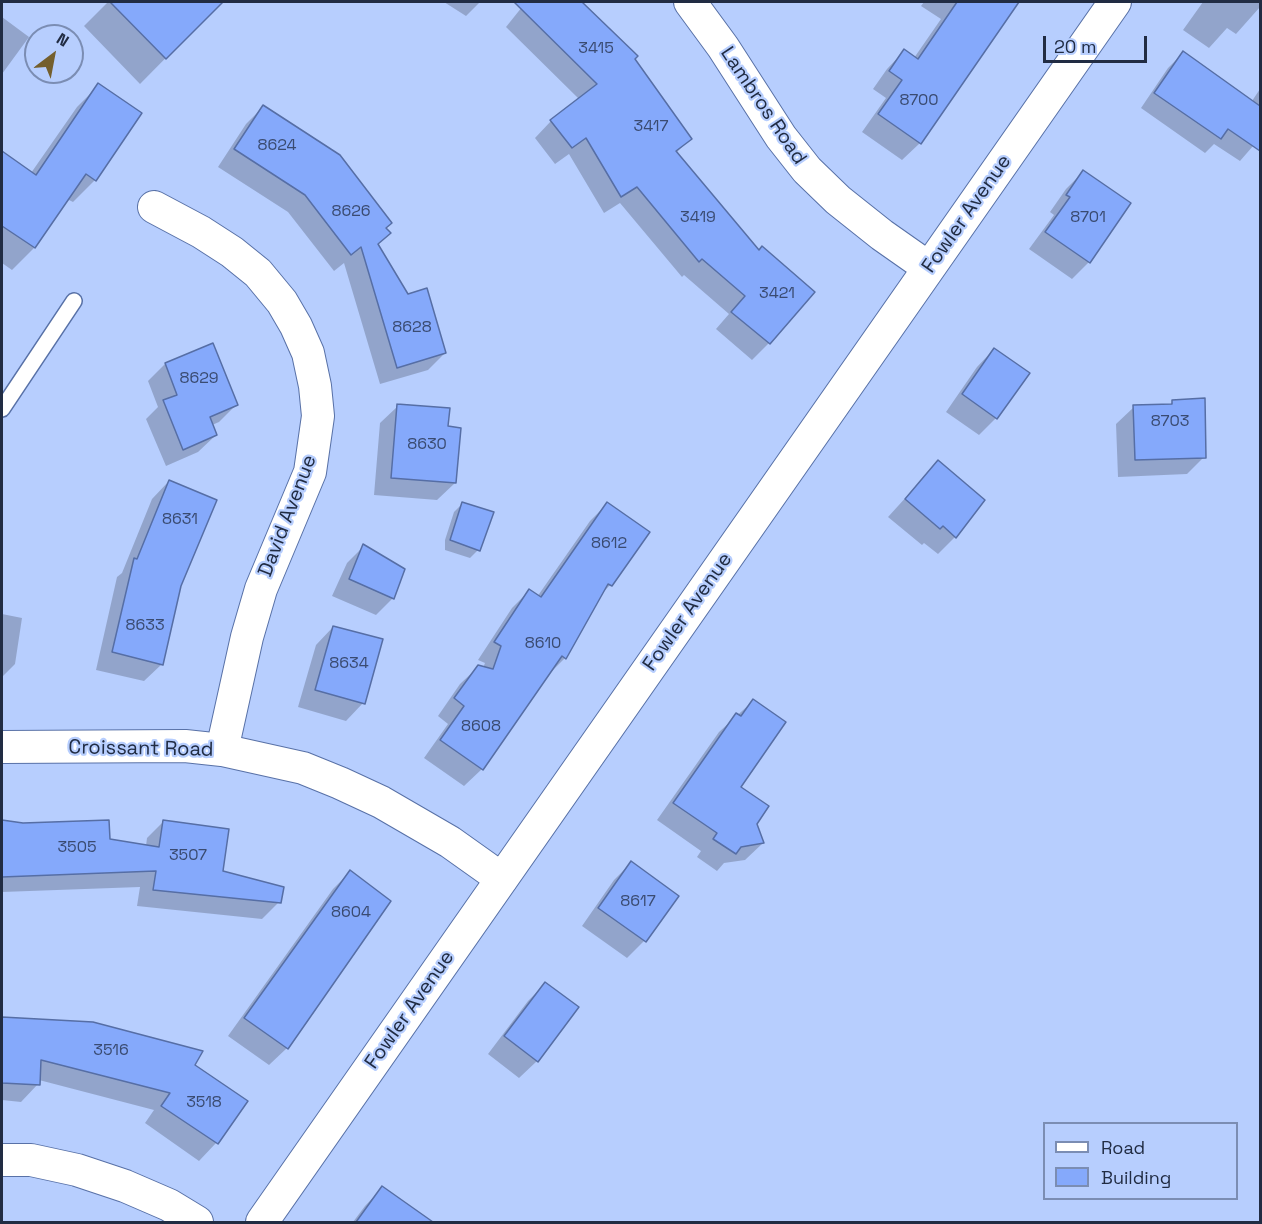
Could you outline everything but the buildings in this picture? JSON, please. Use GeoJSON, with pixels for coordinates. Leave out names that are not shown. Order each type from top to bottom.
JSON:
{"type":"FeatureCollection","features":[{"type":"Feature","properties":{"kind":"street","name":"Lambros Road"},"geometry":{"type":"LineString","coordinates":[[690,2],[723,47],[781,137],[807,170],[856,214],[929,268]]}},
{"type":"Feature","properties":{"kind":"street","name":"Fowler Avenue"},"geometry":{"type":"LineString","coordinates":[[262,1222],[1115,2]]}},
{"type":"Feature","properties":{"kind":"street","name":"David Avenue"},"geometry":{"type":"LineString","coordinates":[[154,207],[201,232],[232,252],[258,273],[282,302],[296,326],[308,353],[315,386],[318,416],[310,472],[261,589],[247,637],[222,750]]}},
{"type":"Feature","properties":{"kind":"street","name":"Croissant Road"},"geometry":{"type":"LineString","coordinates":[[2,747],[186,746],[222,750],[303,768],[381,802],[450,842],[502,879]]}},
{"type":"Feature","properties":{"kind":"street"},"geometry":{"type":"LineString","coordinates":[[2,1160],[31,1160],[77,1170],[169,1205],[197,1222]]}},
{"type":"Feature","properties":{"kind":"lane"},"geometry":{"type":"LineString","coordinates":[[2,409],[74,301]]}}]}
